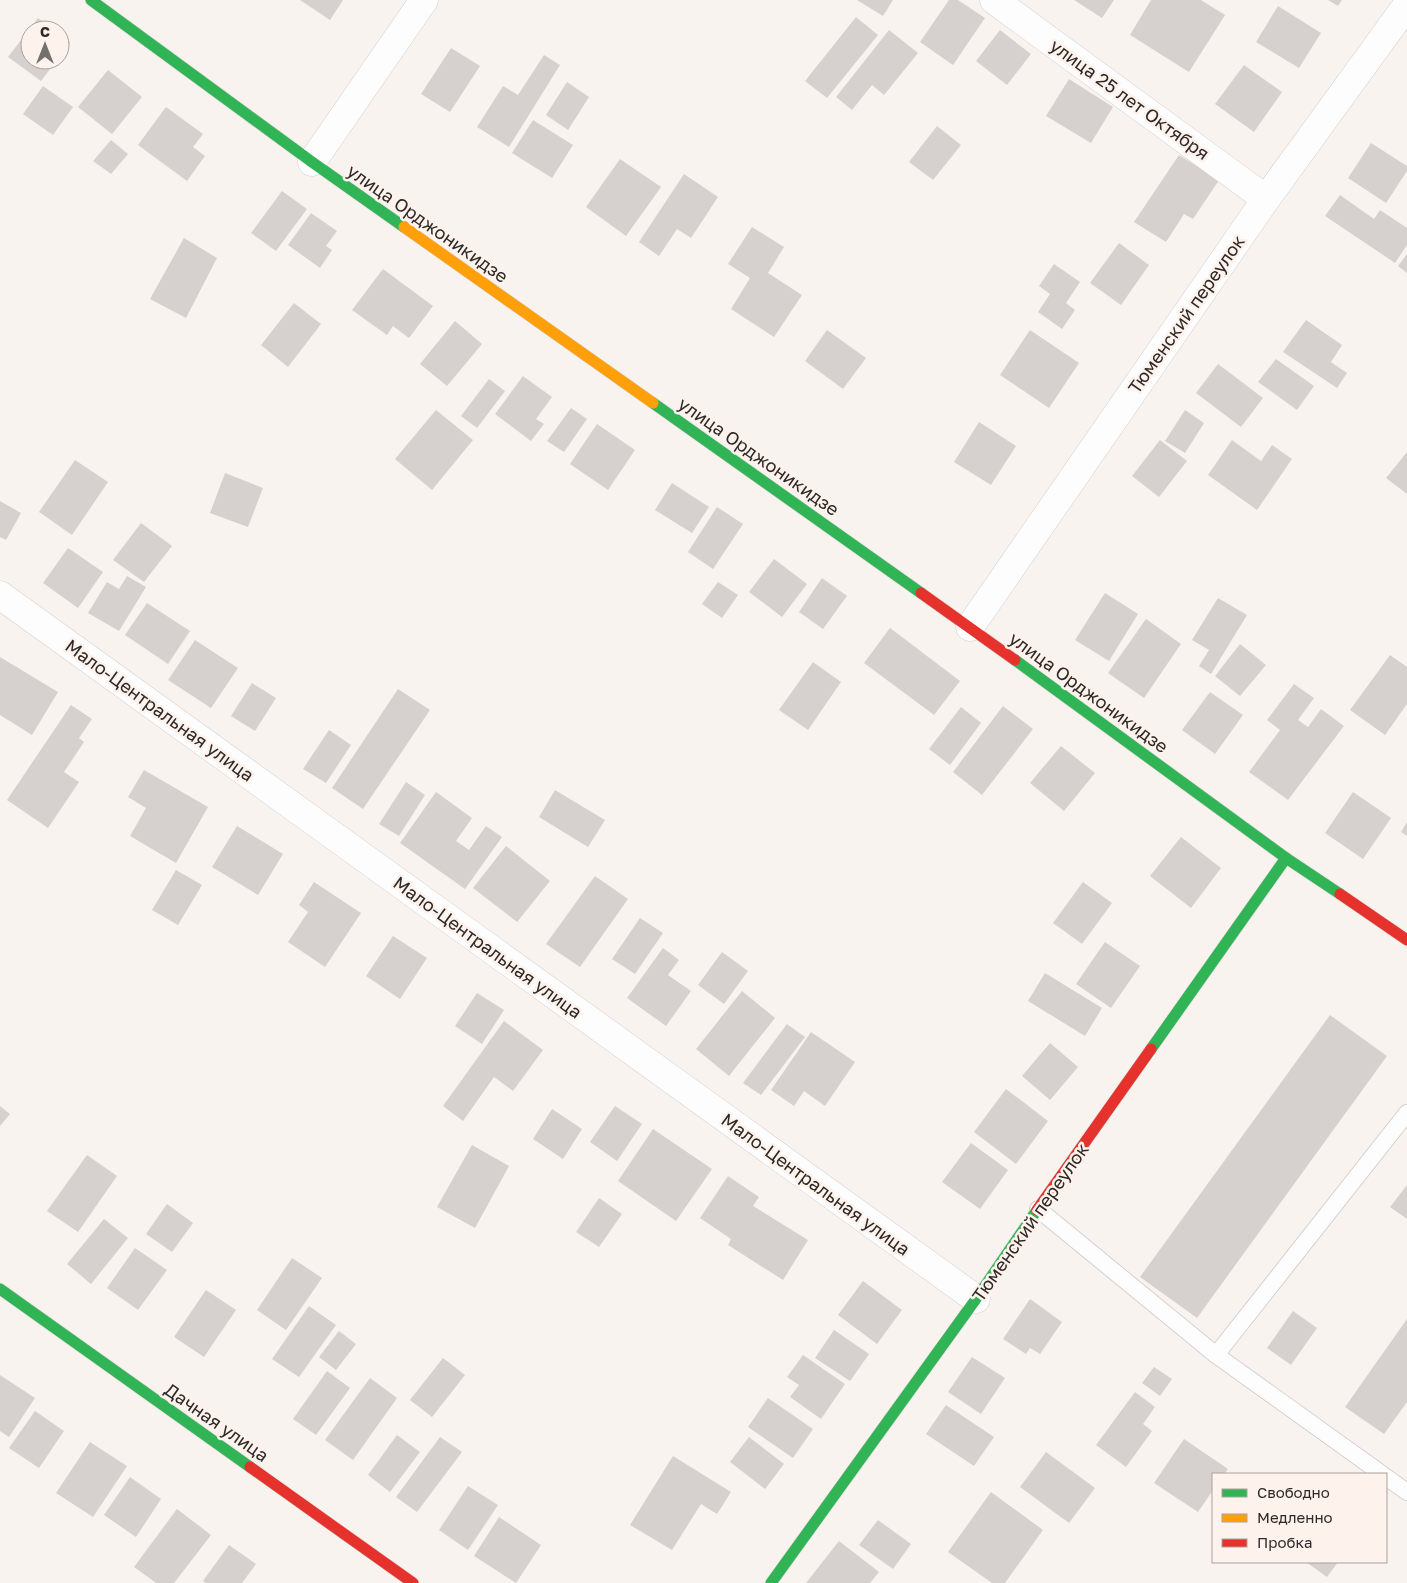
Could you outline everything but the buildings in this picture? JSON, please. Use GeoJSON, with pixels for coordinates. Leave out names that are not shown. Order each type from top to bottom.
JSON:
{"type":"FeatureCollection","features":[{"type":"Feature","properties":{"kind":"street","name":"улица Орджоникидзе"},"geometry":{"type":"LineString","coordinates":[[91,0],[312,162],[970,627],[1286,858],[1407,940]]}},
{"type":"Feature","properties":{"kind":"street"},"geometry":{"type":"LineString","coordinates":[[312,162],[424,0]]}},
{"type":"Feature","properties":{"kind":"street","name":"улица 25 лет Октября"},"geometry":{"type":"LineString","coordinates":[[994,0],[1266,199]]}},
{"type":"Feature","properties":{"kind":"street","name":"Тюменский переулок"},"geometry":{"type":"LineString","coordinates":[[970,627],[1266,199],[1407,5]]}},
{"type":"Feature","properties":{"kind":"street","name":"Мало-Центральная улица"},"geometry":{"type":"LineString","coordinates":[[0,595],[976,1299]]}},
{"type":"Feature","properties":{"kind":"street","name":"Тюменский переулок"},"geometry":{"type":"LineString","coordinates":[[771,1583],[976,1299],[1286,858]]}},
{"type":"Feature","properties":{"kind":"street","name":"Дачная улица"},"geometry":{"type":"LineString","coordinates":[[0,1289],[413,1583]]}},
{"type":"Feature","properties":{"kind":"lane"},"geometry":{"type":"LineString","coordinates":[[1216,1355],[1407,1113]]}},
{"type":"Feature","properties":{"kind":"lane"},"geometry":{"type":"LineString","coordinates":[[1038,1209],[1216,1355],[1381,1473]]}},
{"type":"Feature","properties":{"kind":"lane"},"geometry":{"type":"LineString","coordinates":[[1387,1478],[1407,1492]]}},
{"type":"Feature","properties":{"kind":"traffic: fast"},"geometry":{"type":"LineString","coordinates":[[91,0],[404,227]]}},
{"type":"Feature","properties":{"kind":"traffic: fast"},"geometry":{"type":"LineString","coordinates":[[653,403],[921,593]]}},
{"type":"Feature","properties":{"kind":"traffic: fast"},"geometry":{"type":"LineString","coordinates":[[1015,660],[1286,858],[1340,894]]}},
{"type":"Feature","properties":{"kind":"traffic: fast"},"geometry":{"type":"LineString","coordinates":[[1151,1049],[1286,858]]}},
{"type":"Feature","properties":{"kind":"traffic: fast"},"geometry":{"type":"LineString","coordinates":[[771,1583],[976,1299],[1037,1210]]}},
{"type":"Feature","properties":{"kind":"traffic: fast"},"geometry":{"type":"LineString","coordinates":[[0,1289],[250,1467]]}},
{"type":"Feature","properties":{"kind":"traffic: slow"},"geometry":{"type":"LineString","coordinates":[[404,227],[653,403]]}},
{"type":"Feature","properties":{"kind":"traffic: jam"},"geometry":{"type":"LineString","coordinates":[[921,593],[1015,660]]}},
{"type":"Feature","properties":{"kind":"traffic: jam"},"geometry":{"type":"LineString","coordinates":[[1340,894],[1407,940]]}},
{"type":"Feature","properties":{"kind":"traffic: jam"},"geometry":{"type":"LineString","coordinates":[[1037,1210],[1151,1049]]}},
{"type":"Feature","properties":{"kind":"traffic: jam"},"geometry":{"type":"LineString","coordinates":[[250,1467],[413,1583]]}}]}
